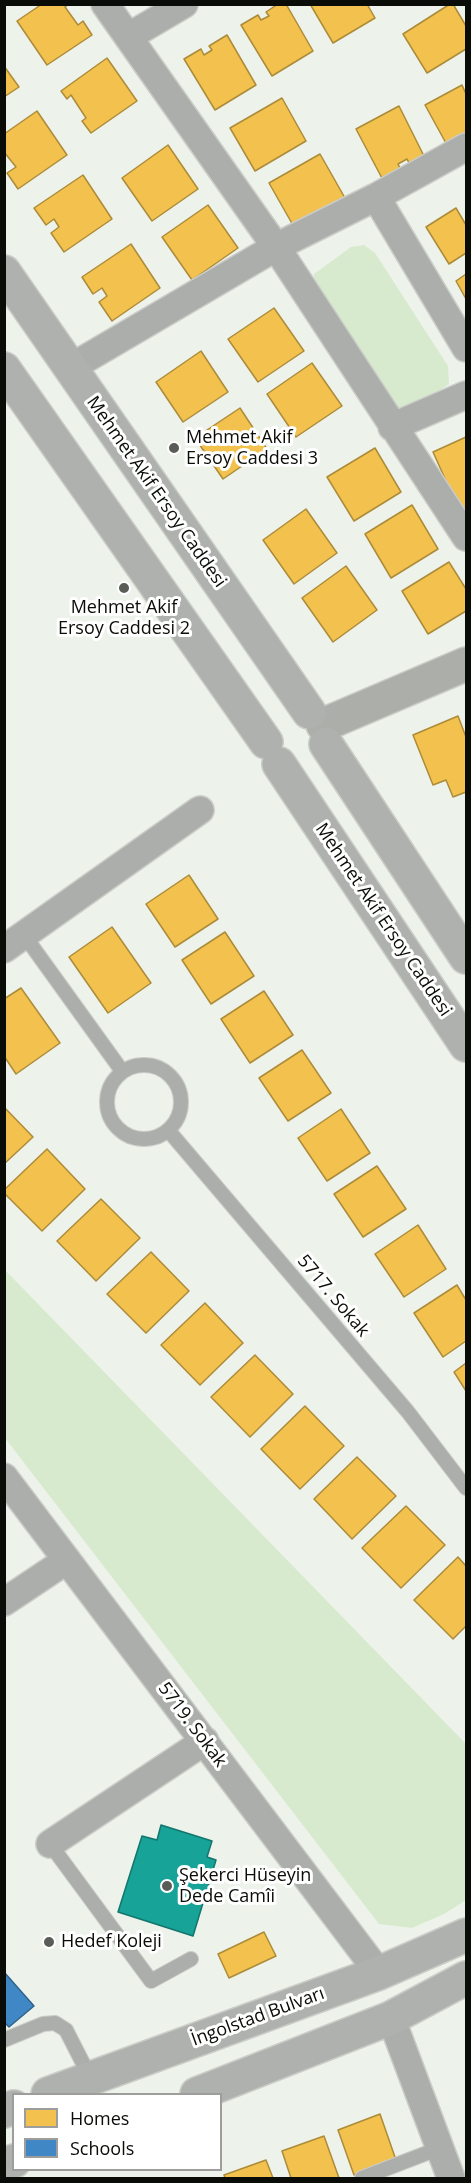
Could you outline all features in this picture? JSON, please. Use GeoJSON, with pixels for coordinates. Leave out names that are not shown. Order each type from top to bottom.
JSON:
{"type":"FeatureCollection","features":[{"type":"Feature","properties":{"kind":"main road","name":"Mehmet Akif Ersoy Caddesi"},"geometry":{"type":"LineString","coordinates":[[4,272],[319,727],[466,957]]}},
{"type":"Feature","properties":{"kind":"main road","name":"Mehmet Akif Ersoy Caddesi"},"geometry":{"type":"LineString","coordinates":[[4,369],[272,753],[466,1045]]}},
{"type":"Feature","properties":{"kind":"main road"},"geometry":{"type":"LineString","coordinates":[[291,709],[319,727],[323,754],[308,767],[298,770],[272,753],[267,733],[275,717],[291,709]]}},
{"type":"Feature","properties":{"kind":"main road","name":"İngolstad Bulvarı"},"geometry":{"type":"LineString","coordinates":[[51,2093],[378,1973],[466,1935]]}},
{"type":"Feature","properties":{"kind":"main road"},"geometry":{"type":"LineString","coordinates":[[200,2093],[390,2018],[466,1978]]}},
{"type":"Feature","properties":{"kind":"street"},"geometry":{"type":"LineString","coordinates":[[105,4],[276,247],[466,537]]}},
{"type":"Feature","properties":{"kind":"street"},"geometry":{"type":"LineString","coordinates":[[128,37],[184,4]]}},
{"type":"Feature","properties":{"kind":"street"},"geometry":{"type":"LineString","coordinates":[[70,368],[276,247],[376,197],[466,147]]}},
{"type":"Feature","properties":{"kind":"street"},"geometry":{"type":"LineString","coordinates":[[376,197],[466,348]]}},
{"type":"Feature","properties":{"kind":"street"},"geometry":{"type":"LineString","coordinates":[[392,427],[466,395]]}},
{"type":"Feature","properties":{"kind":"street"},"geometry":{"type":"LineString","coordinates":[[319,727],[466,664]]}},
{"type":"Feature","properties":{"kind":"street"},"geometry":{"type":"LineString","coordinates":[[14,942],[200,810]]}},
{"type":"Feature","properties":{"kind":"street","name":"5719. Sokak"},"geometry":{"type":"LineString","coordinates":[[4,1477],[378,1973]]}},
{"type":"Feature","properties":{"kind":"street"},"geometry":{"type":"LineString","coordinates":[[4,1602],[67,1560]]}},
{"type":"Feature","properties":{"kind":"street"},"geometry":{"type":"LineString","coordinates":[[50,1844],[205,1741]]}},
{"type":"Feature","properties":{"kind":"street"},"geometry":{"type":"LineString","coordinates":[[390,2018],[451,2178]]}},
{"type":"Feature","properties":{"kind":"lane"},"geometry":{"type":"LineString","coordinates":[[14,942],[122,1071]]}},
{"type":"Feature","properties":{"kind":"lane"},"geometry":{"type":"LineString","coordinates":[[147,1064],[170,1075],[178,1086],[181,1099],[180,1110],[168,1130],[147,1139],[124,1134],[115,1126],[106,1105],[107,1092],[122,1071],[134,1065],[147,1064]]}},
{"type":"Feature","properties":{"kind":"lane","name":"5717. Sokak"},"geometry":{"type":"LineString","coordinates":[[168,1130],[408,1412],[466,1488]]}},
{"type":"Feature","properties":{"kind":"lane"},"geometry":{"type":"LineString","coordinates":[[50,1844],[151,1982],[191,1959]]}},
{"type":"Feature","properties":{"kind":"lane"},"geometry":{"type":"LineString","coordinates":[[4,2040],[43,2024],[55,2023],[66,2030],[91,2079]]}},
{"type":"Feature","properties":{"kind":"lane"},"geometry":{"type":"LineString","coordinates":[[362,2178],[440,2148]]}},
{"type":"Feature","properties":{"kind":"green space"},"geometry":{"type":"Polygon","coordinates":[[[364,245],[375,253],[448,366],[449,384],[412,410],[399,413],[315,292],[314,274],[351,247],[364,245]]]}},
{"type":"Feature","properties":{"kind":"green space"},"geometry":{"type":"Polygon","coordinates":[[[4,1269],[466,1744],[466,1900],[444,1914],[412,1928],[379,1924],[5,1438],[4,1269]]]}},
{"type":"Feature","properties":{"kind":"building: Homes"},"geometry":{"type":"Polygon","coordinates":[[[42,4],[69,4],[65,7],[78,25],[83,21],[92,35],[47,65],[17,21],[42,4]]]}},
{"type":"Feature","properties":{"kind":"building: Homes"},"geometry":{"type":"Polygon","coordinates":[[[278,4],[286,4],[313,51],[272,76],[241,25],[258,15],[261,20],[269,16],[266,12],[278,4]]]}},
{"type":"Feature","properties":{"kind":"building: Homes"},"geometry":{"type":"Polygon","coordinates":[[[310,4],[367,4],[375,18],[333,43],[310,4]]]}},
{"type":"Feature","properties":{"kind":"building: Homes"},"geometry":{"type":"Polygon","coordinates":[[[453,4],[466,26],[466,49],[427,73],[403,34],[453,4]]]}},
{"type":"Feature","properties":{"kind":"building: Homes"},"geometry":{"type":"Polygon","coordinates":[[[227,35],[256,85],[215,110],[184,59],[201,49],[204,55],[212,50],[209,46],[227,35]]]}},
{"type":"Feature","properties":{"kind":"building: Homes"},"geometry":{"type":"Polygon","coordinates":[[[107,58],[137,101],[91,133],[82,121],[86,118],[71,95],[67,99],[61,91],[107,58]]]}},
{"type":"Feature","properties":{"kind":"building: Homes"},"geometry":{"type":"Polygon","coordinates":[[[4,66],[19,87],[4,97],[4,66]]]}},
{"type":"Feature","properties":{"kind":"building: Homes"},"geometry":{"type":"Polygon","coordinates":[[[462,85],[466,94],[466,135],[447,145],[425,105],[462,85]]]}},
{"type":"Feature","properties":{"kind":"building: Homes"},"geometry":{"type":"Polygon","coordinates":[[[282,98],[306,141],[255,171],[230,128],[282,98]]]}},
{"type":"Feature","properties":{"kind":"building: Homes"},"geometry":{"type":"Polygon","coordinates":[[[399,106],[426,160],[411,167],[407,159],[398,164],[402,172],[384,182],[356,129],[399,106]]]}},
{"type":"Feature","properties":{"kind":"building: Homes"},"geometry":{"type":"Polygon","coordinates":[[[37,111],[67,155],[18,189],[7,173],[16,167],[4,152],[4,134],[37,111]]]}},
{"type":"Feature","properties":{"kind":"building: Homes"},"geometry":{"type":"Polygon","coordinates":[[[168,145],[198,189],[152,221],[122,178],[168,145]]]}},
{"type":"Feature","properties":{"kind":"building: Homes"},"geometry":{"type":"Polygon","coordinates":[[[320,154],[345,198],[294,227],[269,183],[320,154]]]}},
{"type":"Feature","properties":{"kind":"building: Homes"},"geometry":{"type":"Polygon","coordinates":[[[83,175],[112,219],[64,252],[51,233],[59,227],[54,219],[46,225],[34,208],[83,175]]]}},
{"type":"Feature","properties":{"kind":"building: Homes"},"geometry":{"type":"Polygon","coordinates":[[[208,205],[238,248],[192,280],[162,237],[208,205]]]}},
{"type":"Feature","properties":{"kind":"building: Homes"},"geometry":{"type":"Polygon","coordinates":[[[456,208],[466,225],[466,253],[449,264],[426,227],[456,208]]]}},
{"type":"Feature","properties":{"kind":"building: Homes"},"geometry":{"type":"Polygon","coordinates":[[[131,244],[160,288],[112,321],[99,302],[107,296],[102,288],[93,294],[82,277],[131,244]]]}},
{"type":"Feature","properties":{"kind":"building: Homes"},"geometry":{"type":"Polygon","coordinates":[[[466,274],[466,299],[456,281],[466,274]]]}},
{"type":"Feature","properties":{"kind":"building: Homes"},"geometry":{"type":"Polygon","coordinates":[[[274,308],[304,351],[258,382],[228,339],[274,308]]]}},
{"type":"Feature","properties":{"kind":"building: Homes"},"geometry":{"type":"Polygon","coordinates":[[[201,351],[228,392],[183,422],[156,382],[201,351]]]}},
{"type":"Feature","properties":{"kind":"building: Homes"},"geometry":{"type":"Polygon","coordinates":[[[312,363],[342,406],[296,437],[267,394],[312,363]]]}},
{"type":"Feature","properties":{"kind":"building: Homes"},"geometry":{"type":"Polygon","coordinates":[[[240,408],[267,449],[223,479],[195,438],[240,408]]]}},
{"type":"Feature","properties":{"kind":"building: Homes"},"geometry":{"type":"Polygon","coordinates":[[[466,437],[466,509],[460,512],[433,452],[466,437]]]}},
{"type":"Feature","properties":{"kind":"building: Homes"},"geometry":{"type":"Polygon","coordinates":[[[375,448],[401,492],[354,521],[327,477],[375,448]]]}},
{"type":"Feature","properties":{"kind":"building: Homes"},"geometry":{"type":"Polygon","coordinates":[[[412,505],[438,549],[391,578],[365,534],[412,505]]]}},
{"type":"Feature","properties":{"kind":"building: Homes"},"geometry":{"type":"Polygon","coordinates":[[[306,509],[337,553],[294,584],[263,540],[306,509]]]}},
{"type":"Feature","properties":{"kind":"building: Homes"},"geometry":{"type":"Polygon","coordinates":[[[449,562],[466,589],[466,611],[428,634],[402,591],[449,562]]]}},
{"type":"Feature","properties":{"kind":"building: Homes"},"geometry":{"type":"Polygon","coordinates":[[[346,566],[377,610],[333,642],[302,598],[346,566]]]}},
{"type":"Feature","properties":{"kind":"building: Homes"},"geometry":{"type":"Polygon","coordinates":[[[458,716],[466,737],[466,792],[453,797],[446,780],[433,785],[413,735],[458,716]]]}},
{"type":"Feature","properties":{"kind":"building: Homes"},"geometry":{"type":"Polygon","coordinates":[[[189,875],[218,919],[175,947],[146,904],[189,875]]]}},
{"type":"Feature","properties":{"kind":"building: Homes"},"geometry":{"type":"Polygon","coordinates":[[[112,927],[151,983],[108,1013],[69,957],[112,927]]]}},
{"type":"Feature","properties":{"kind":"building: Homes"},"geometry":{"type":"Polygon","coordinates":[[[225,932],[254,976],[211,1004],[182,960],[225,932]]]}},
{"type":"Feature","properties":{"kind":"building: Homes"},"geometry":{"type":"Polygon","coordinates":[[[21,988],[60,1043],[16,1074],[4,1056],[4,999],[21,988]]]}},
{"type":"Feature","properties":{"kind":"building: Homes"},"geometry":{"type":"Polygon","coordinates":[[[264,991],[293,1035],[250,1063],[221,1019],[264,991]]]}},
{"type":"Feature","properties":{"kind":"building: Homes"},"geometry":{"type":"Polygon","coordinates":[[[302,1050],[331,1093],[288,1121],[259,1078],[302,1050]]]}},
{"type":"Feature","properties":{"kind":"building: Homes"},"geometry":{"type":"Polygon","coordinates":[[[4,1107],[33,1137],[4,1164],[4,1107]]]}},
{"type":"Feature","properties":{"kind":"building: Homes"},"geometry":{"type":"Polygon","coordinates":[[[341,1109],[370,1153],[327,1181],[298,1138],[341,1109]]]}},
{"type":"Feature","properties":{"kind":"building: Homes"},"geometry":{"type":"Polygon","coordinates":[[[47,1149],[85,1189],[42,1231],[4,1193],[4,1190],[47,1149]]]}},
{"type":"Feature","properties":{"kind":"building: Homes"},"geometry":{"type":"Polygon","coordinates":[[[377,1166],[406,1209],[363,1237],[334,1194],[377,1166]]]}},
{"type":"Feature","properties":{"kind":"building: Homes"},"geometry":{"type":"Polygon","coordinates":[[[101,1199],[140,1238],[96,1281],[57,1241],[101,1199]]]}},
{"type":"Feature","properties":{"kind":"building: Homes"},"geometry":{"type":"Polygon","coordinates":[[[418,1225],[446,1269],[404,1297],[375,1254],[418,1225]]]}},
{"type":"Feature","properties":{"kind":"building: Homes"},"geometry":{"type":"Polygon","coordinates":[[[151,1252],[189,1291],[146,1333],[107,1294],[151,1252]]]}},
{"type":"Feature","properties":{"kind":"building: Homes"},"geometry":{"type":"Polygon","coordinates":[[[457,1285],[466,1300],[466,1341],[443,1357],[414,1313],[457,1285]]]}},
{"type":"Feature","properties":{"kind":"building: Homes"},"geometry":{"type":"Polygon","coordinates":[[[205,1303],[243,1343],[200,1385],[161,1345],[205,1303]]]}},
{"type":"Feature","properties":{"kind":"building: Homes"},"geometry":{"type":"Polygon","coordinates":[[[255,1355],[293,1394],[250,1437],[211,1397],[255,1355]]]}},
{"type":"Feature","properties":{"kind":"building: Homes"},"geometry":{"type":"Polygon","coordinates":[[[466,1363],[466,1391],[454,1372],[466,1363]]]}},
{"type":"Feature","properties":{"kind":"building: Homes"},"geometry":{"type":"Polygon","coordinates":[[[305,1406],[344,1446],[300,1489],[261,1449],[305,1406]]]}},
{"type":"Feature","properties":{"kind":"building: Homes"},"geometry":{"type":"Polygon","coordinates":[[[357,1457],[396,1496],[352,1539],[314,1499],[357,1457]]]}},
{"type":"Feature","properties":{"kind":"building: Homes"},"geometry":{"type":"Polygon","coordinates":[[[406,1506],[445,1545],[401,1588],[362,1548],[406,1506]]]}},
{"type":"Feature","properties":{"kind":"building: Homes"},"geometry":{"type":"Polygon","coordinates":[[[458,1557],[466,1566],[466,1626],[453,1639],[414,1600],[458,1557]]]}},
{"type":"Feature","properties":{"kind":"building: Homes"},"geometry":{"type":"Polygon","coordinates":[[[264,1932],[276,1956],[229,1978],[218,1954],[264,1932]]]}},
{"type":"Feature","properties":{"kind":"building: Homes"},"geometry":{"type":"Polygon","coordinates":[[[380,2114],[396,2160],[354,2175],[338,2130],[380,2114]]]}},
{"type":"Feature","properties":{"kind":"building: Homes"},"geometry":{"type":"Polygon","coordinates":[[[324,2136],[339,2178],[291,2178],[282,2151],[324,2136]]]}},
{"type":"Feature","properties":{"kind":"building: Homes"},"geometry":{"type":"Polygon","coordinates":[[[266,2160],[273,2178],[225,2178],[224,2175],[266,2160]]]}},
{"type":"Feature","properties":{"kind":"building: Schools"},"geometry":{"type":"Polygon","coordinates":[[[4,1972],[34,2006],[9,2027],[4,2022],[4,1972]]]}},
{"type":"Feature","properties":{"kind":"building: Public","name":"Şekerci Hüseyin Dede Camîi"},"geometry":{"type":"Polygon","coordinates":[[[161,1825],[212,1841],[207,1857],[216,1860],[193,1936],[118,1912],[142,1836],[157,1840],[161,1825]]]}},
{"type":"Feature","properties":{"kind":"place","name":"Mehmet Akif Ersoy Caddesi 3"},"geometry":{"type":"Point","coordinates":[174,448]}},
{"type":"Feature","properties":{"kind":"place","name":"Mehmet Akif Ersoy Caddesi 2"},"geometry":{"type":"Point","coordinates":[124,588]}},
{"type":"Feature","properties":{"kind":"place","name":"Şekerci Hüseyin Dede Camîi"},"geometry":{"type":"Point","coordinates":[167,1886]}},
{"type":"Feature","properties":{"kind":"place","name":"Hedef Koleji"},"geometry":{"type":"Point","coordinates":[49,1942]}}]}
